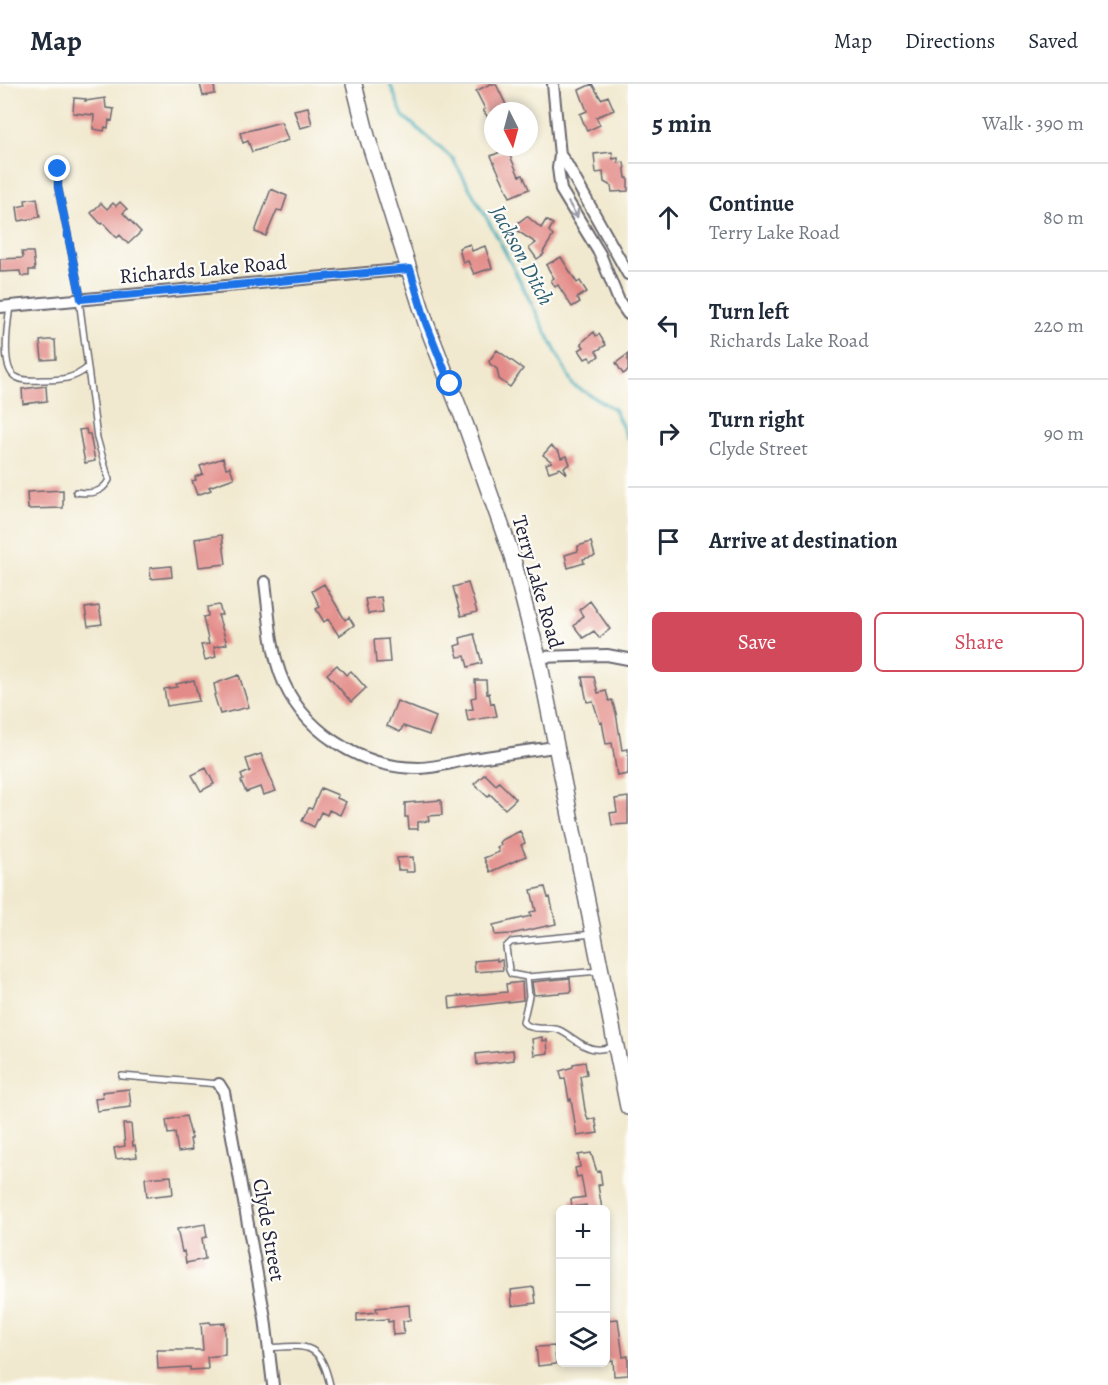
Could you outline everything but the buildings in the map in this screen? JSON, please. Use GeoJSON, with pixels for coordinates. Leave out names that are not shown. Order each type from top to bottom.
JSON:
{"type":"FeatureCollection","features":[{"type":"Feature","properties":{"kind":"main road","name":"Terry Lake Road"},"geometry":{"type":"LineString","coordinates":[[354,84],[367,136],[426,323],[466,426],[512,556],[538,657],[628,1107]]}},
{"type":"Feature","properties":{"kind":"street"},"geometry":{"type":"LineString","coordinates":[[553,84],[561,190],[600,254],[619,301],[628,314]]}},
{"type":"Feature","properties":{"kind":"street"},"geometry":{"type":"LineString","coordinates":[[560,155],[628,274]]}},
{"type":"Feature","properties":{"kind":"street","name":"Richards Lake Road"},"geometry":{"type":"LineString","coordinates":[[5,306],[410,269]]}},
{"type":"Feature","properties":{"kind":"street"},"geometry":{"type":"LineString","coordinates":[[266,582],[273,648],[280,674],[302,710],[323,732],[343,747],[395,767],[422,768],[555,747]]}},
{"type":"Feature","properties":{"kind":"street"},"geometry":{"type":"LineString","coordinates":[[538,657],[607,655],[628,659]]}},
{"type":"Feature","properties":{"kind":"street","name":"Clyde Street"},"geometry":{"type":"LineString","coordinates":[[219,1084],[224,1092],[234,1142],[265,1318],[273,1385]]}},
{"type":"Feature","properties":{"kind":"lane"},"geometry":{"type":"LineString","coordinates":[[58,169],[58,187],[80,299],[97,438],[109,480],[104,488],[91,494],[76,492]]}},
{"type":"Feature","properties":{"kind":"lane"},"geometry":{"type":"LineString","coordinates":[[5,306],[8,369],[15,377],[29,381],[55,380],[78,376],[87,368]]}},
{"type":"Feature","properties":{"kind":"lane"},"geometry":{"type":"LineString","coordinates":[[594,934],[511,942],[506,947],[509,970],[511,974],[527,977],[602,970]]}},
{"type":"Feature","properties":{"kind":"lane"},"geometry":{"type":"LineString","coordinates":[[527,977],[529,996],[523,1022],[525,1025],[530,1028],[559,1030],[584,1046],[596,1050],[617,1046]]}},
{"type":"Feature","properties":{"kind":"lane"},"geometry":{"type":"LineString","coordinates":[[122,1076],[219,1084]]}},
{"type":"Feature","properties":{"kind":"lane"},"geometry":{"type":"LineString","coordinates":[[268,1348],[309,1348],[318,1353],[330,1385]]}},
{"type":"Feature","properties":{"kind":"waterway","name":"Jackson Ditch"},"geometry":{"type":"LineString","coordinates":[[390,84],[403,116],[453,159],[499,240],[573,385],[614,409],[628,439]]}},
{"type":"Feature","properties":{"kind":"route"},"geometry":{"type":"LineString","coordinates":[[58,169],[58,187],[81,299],[410,269],[426,323],[450,384]]}}]}
